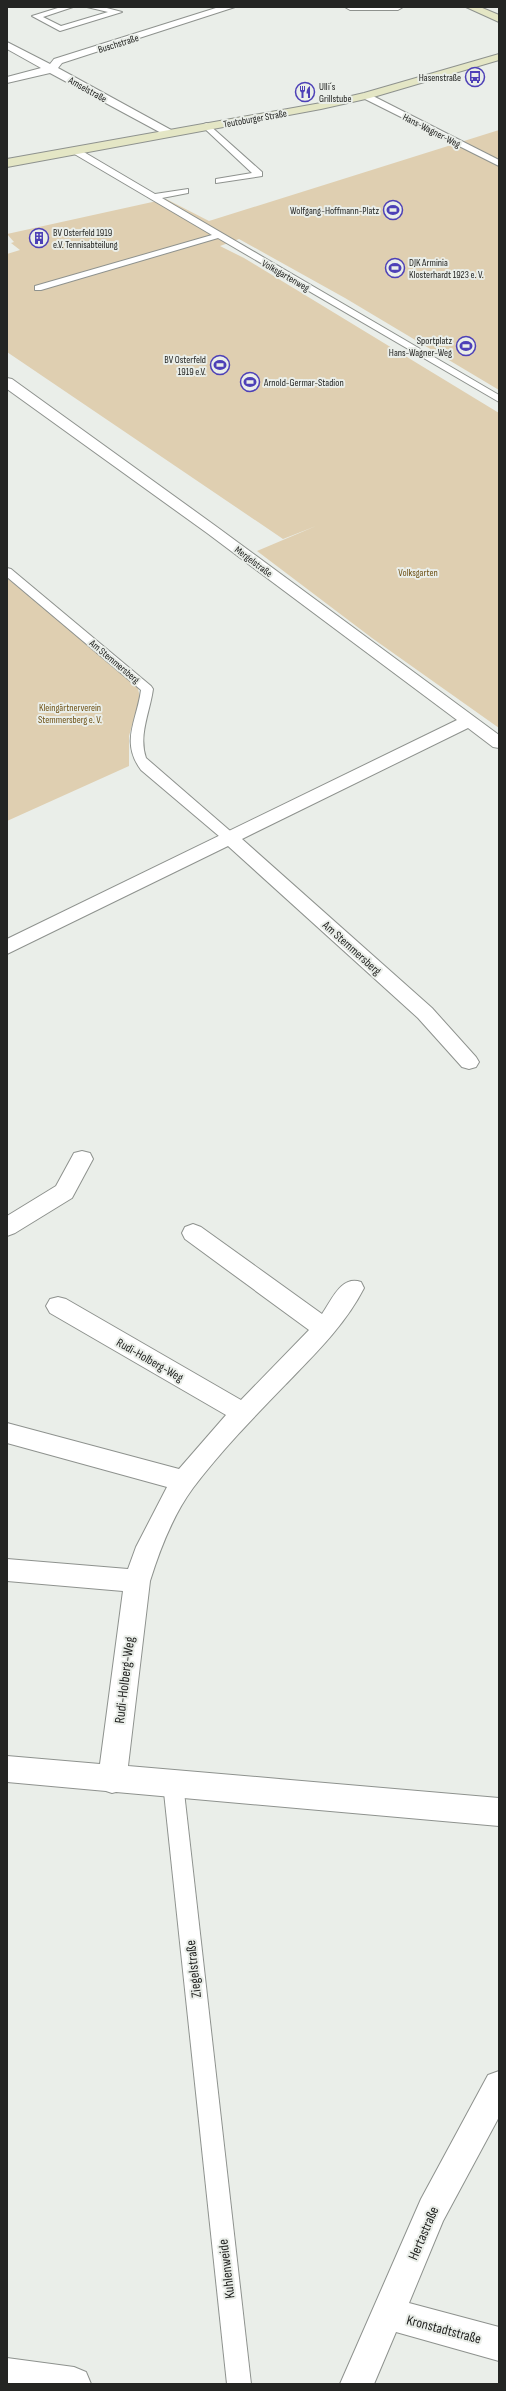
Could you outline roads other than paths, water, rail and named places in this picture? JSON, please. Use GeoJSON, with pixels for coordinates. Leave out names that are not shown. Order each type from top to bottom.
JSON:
{"type":"FeatureCollection","features":[{"type":"Feature","properties":{"kind":"main road"},"geometry":{"type":"LineString","coordinates":[[471,7],[499,19]]}},
{"type":"Feature","properties":{"kind":"main road","name":"Teutoburger Straße"},"geometry":{"type":"LineString","coordinates":[[7,163],[366,96],[499,57]]}},
{"type":"Feature","properties":{"kind":"street","name":"Buschstraße"},"geometry":{"type":"LineString","coordinates":[[7,80],[51,69],[58,61],[230,7]]}},
{"type":"Feature","properties":{"kind":"street"},"geometry":{"type":"LineString","coordinates":[[350,7],[398,7]]}},
{"type":"Feature","properties":{"kind":"street","name":"Amselstraße"},"geometry":{"type":"LineString","coordinates":[[7,44],[169,133]]}},
{"type":"Feature","properties":{"kind":"street","name":"Mergelstraße"},"geometry":{"type":"LineString","coordinates":[[7,382],[212,530],[499,743]]}},
{"type":"Feature","properties":{"kind":"street"},"geometry":{"type":"LineString","coordinates":[[7,947],[231,839],[469,721]]}},
{"type":"Feature","properties":{"kind":"street","name":"Am Stemmersberg"},"geometry":{"type":"LineString","coordinates":[[231,839],[426,1013],[469,1062]]}},
{"type":"Feature","properties":{"kind":"street"},"geometry":{"type":"LineString","coordinates":[[7,1227],[64,1192],[82,1159]]}},
{"type":"Feature","properties":{"kind":"street"},"geometry":{"type":"LineString","coordinates":[[193,1233],[325,1329]]}},
{"type":"Feature","properties":{"kind":"street","name":"Rudi-Holberg-Weg"},"geometry":{"type":"LineString","coordinates":[[112,1780],[137,1581],[145,1555],[164,1515],[184,1481],[243,1413],[325,1329],[353,1288]]}},
{"type":"Feature","properties":{"kind":"street","name":"Rudi-Holberg-Weg"},"geometry":{"type":"LineString","coordinates":[[58,1306],[243,1413]]}},
{"type":"Feature","properties":{"kind":"street"},"geometry":{"type":"LineString","coordinates":[[7,1433],[184,1481]]}},
{"type":"Feature","properties":{"kind":"street"},"geometry":{"type":"LineString","coordinates":[[7,1570],[137,1581]]}},
{"type":"Feature","properties":{"kind":"street"},"geometry":{"type":"LineString","coordinates":[[7,1769],[112,1780],[173,1783],[499,1812]]}},
{"type":"Feature","properties":{"kind":"street","name":"Hertastraße"},"geometry":{"type":"LineString","coordinates":[[357,2384],[432,2210],[499,2086]]}},
{"type":"Feature","properties":{"kind":"street","name":"Kronstadtstraße"},"geometry":{"type":"LineString","coordinates":[[388,2314],[499,2344]]}},
{"type":"Feature","properties":{"kind":"street"},"geometry":{"type":"LineString","coordinates":[[7,2375],[74,2384]]}},
{"type":"Feature","properties":{"kind":"lane"},"geometry":{"type":"LineString","coordinates":[[69,7],[36,16],[60,29],[118,12],[91,7]]}},
{"type":"Feature","properties":{"kind":"lane","name":"Hans-Wagner-Weg"},"geometry":{"type":"LineString","coordinates":[[366,96],[499,163]]}},
{"type":"Feature","properties":{"kind":"lane"},"geometry":{"type":"LineString","coordinates":[[207,126],[259,174],[219,182]]}},
{"type":"Feature","properties":{"kind":"lane","name":"Volksgartenweg"},"geometry":{"type":"LineString","coordinates":[[74,150],[217,236],[499,399]]}},
{"type":"Feature","properties":{"kind":"lane"},"geometry":{"type":"LineString","coordinates":[[152,197],[185,191]]}},
{"type":"Feature","properties":{"kind":"lane"},"geometry":{"type":"LineString","coordinates":[[38,288],[217,236]]}},
{"type":"Feature","properties":{"kind":"lane","name":"Am Stemmersberg"},"geometry":{"type":"LineString","coordinates":[[7,572],[147,689],[137,732],[138,757],[146,767],[231,839]]}},
{"type":"Feature","properties":{"kind":"lane","name":"Ziegelstraße"},"geometry":{"type":"LineString","coordinates":[[173,1783],[212,2154]]}},
{"type":"Feature","properties":{"kind":"lane","name":"Kuhlenweide"},"geometry":{"type":"LineString","coordinates":[[212,2154],[239,2384]]}},
{"type":"Feature","properties":{"kind":"place","name":"Hasenstraße"},"geometry":{"type":"Point","coordinates":[475,77]}},
{"type":"Feature","properties":{"kind":"place","name":"Ulli´s Grillstube"},"geometry":{"type":"Point","coordinates":[305,92]}},
{"type":"Feature","properties":{"kind":"place","name":"Wolfgang-Hoffmann-Platz"},"geometry":{"type":"Point","coordinates":[393,210]}},
{"type":"Feature","properties":{"kind":"place","name":"BV Osterfeld 1919 e.V. Tennisabteilung"},"geometry":{"type":"Point","coordinates":[39,238]}},
{"type":"Feature","properties":{"kind":"place","name":"DJK Arminia Klosterhardt 1923 e. V."},"geometry":{"type":"Point","coordinates":[395,268]}},
{"type":"Feature","properties":{"kind":"place","name":"Sportplatz Hans-Wagner-Weg"},"geometry":{"type":"Point","coordinates":[466,346]}},
{"type":"Feature","properties":{"kind":"place","name":"BV Osterfeld 1919 e.V."},"geometry":{"type":"Point","coordinates":[220,365]}},
{"type":"Feature","properties":{"kind":"place","name":"Arnold-Germar-Stadion"},"geometry":{"type":"Point","coordinates":[250,382]}},
{"type":"Feature","properties":{"kind":"park label","name":"Volksgarten"},"geometry":{"type":"Point","coordinates":[418,572]}},
{"type":"Feature","properties":{"kind":"park label","name":"Kleingärtnerverein Stemmersberg e. V."},"geometry":{"type":"Point","coordinates":[70,712]}}]}
